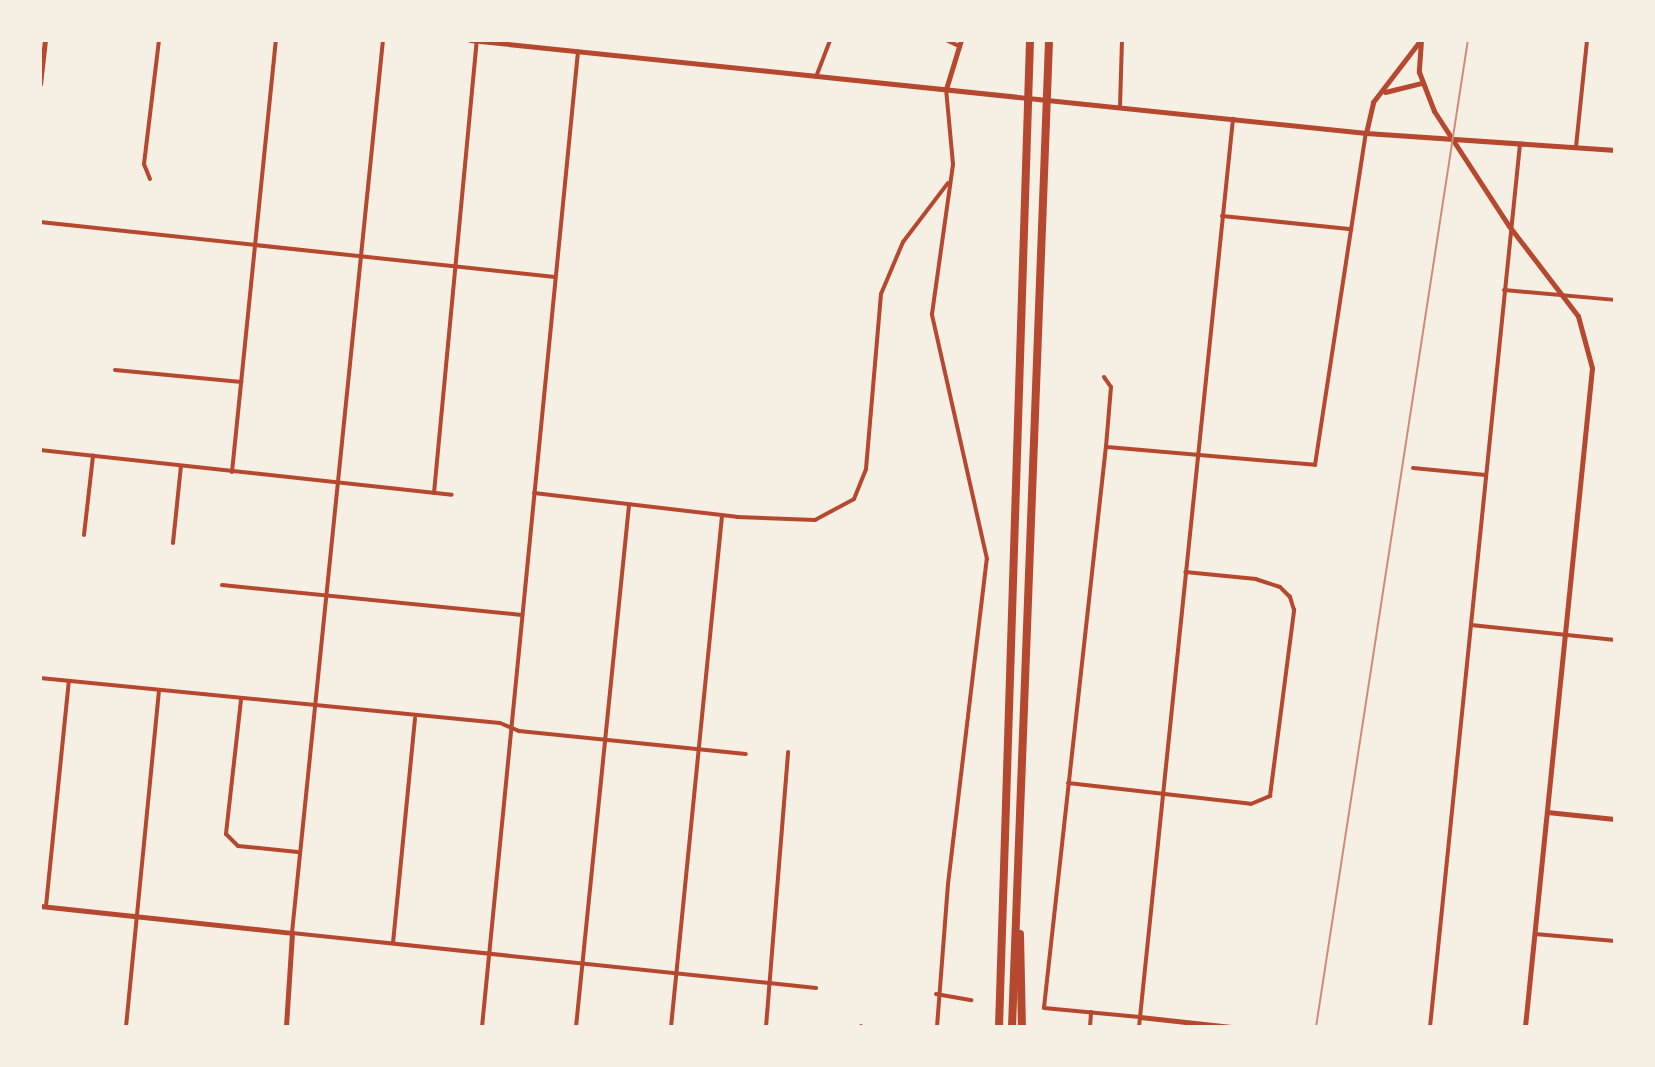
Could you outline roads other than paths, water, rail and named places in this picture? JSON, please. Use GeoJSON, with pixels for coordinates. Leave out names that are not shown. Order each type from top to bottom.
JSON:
{"type":"FeatureCollection","features":[{"type":"Feature","properties":{"kind":"highway"},"geometry":{"type":"LineString","coordinates":[[999,1027],[1030,40]]}},
{"type":"Feature","properties":{"kind":"highway"},"geometry":{"type":"LineString","coordinates":[[1012,1027],[1049,40]]}},
{"type":"Feature","properties":{"kind":"highway"},"geometry":{"type":"LineString","coordinates":[[1019,849],[1022,1027]]}},
{"type":"Feature","properties":{"kind":"street"},"geometry":{"type":"LineString","coordinates":[[40,84],[45,40]]}},
{"type":"Feature","properties":{"kind":"street"},"geometry":{"type":"LineString","coordinates":[[150,179],[144,164],[159,40]]}},
{"type":"Feature","properties":{"kind":"street"},"geometry":{"type":"LineString","coordinates":[[232,472],[276,40]]}},
{"type":"Feature","properties":{"kind":"street"},"geometry":{"type":"LineString","coordinates":[[286,1027],[298,852],[317,708],[383,40]]}},
{"type":"Feature","properties":{"kind":"street"},"geometry":{"type":"LineString","coordinates":[[470,40],[1366,133],[1615,150]]}},
{"type":"Feature","properties":{"kind":"street"},"geometry":{"type":"LineString","coordinates":[[816,77],[830,40]]}},
{"type":"Feature","properties":{"kind":"street"},"geometry":{"type":"LineString","coordinates":[[937,1027],[936,994],[987,559],[932,314],[950,181],[946,89],[960,43],[946,40]]}},
{"type":"Feature","properties":{"kind":"street"},"geometry":{"type":"LineString","coordinates":[[1120,107],[1122,40]]}},
{"type":"Feature","properties":{"kind":"street"},"geometry":{"type":"LineString","coordinates":[[1420,40],[1422,83],[1453,139],[1509,226],[1563,293],[1587,339],[1592,368],[1525,1027]]}},
{"type":"Feature","properties":{"kind":"street"},"geometry":{"type":"LineString","coordinates":[[1106,446],[1315,465],[1373,102],[1384,93],[1420,40]]}},
{"type":"Feature","properties":{"kind":"street"},"geometry":{"type":"LineString","coordinates":[[1576,147],[1587,40]]}},
{"type":"Feature","properties":{"kind":"street"},"geometry":{"type":"LineString","coordinates":[[434,493],[477,41]]}},
{"type":"Feature","properties":{"kind":"street"},"geometry":{"type":"LineString","coordinates":[[482,1027],[578,52]]}},
{"type":"Feature","properties":{"kind":"street"},"geometry":{"type":"LineString","coordinates":[[1384,93],[1422,83]]}},
{"type":"Feature","properties":{"kind":"street"},"geometry":{"type":"LineString","coordinates":[[1139,1027],[1233,119]]}},
{"type":"Feature","properties":{"kind":"street"},"geometry":{"type":"LineString","coordinates":[[1430,1027],[1509,226],[1520,144]]}},
{"type":"Feature","properties":{"kind":"street"},"geometry":{"type":"LineString","coordinates":[[534,493],[722,516],[815,520],[854,499],[866,469],[881,294],[903,242],[950,181]]}},
{"type":"Feature","properties":{"kind":"street"},"geometry":{"type":"LineString","coordinates":[[1222,216],[1351,229]]}},
{"type":"Feature","properties":{"kind":"street"},"geometry":{"type":"LineString","coordinates":[[40,222],[555,277]]}},
{"type":"Feature","properties":{"kind":"street"},"geometry":{"type":"LineString","coordinates":[[1504,290],[1615,300]]}},
{"type":"Feature","properties":{"kind":"street"},"geometry":{"type":"LineString","coordinates":[[115,370],[241,382]]}},
{"type":"Feature","properties":{"kind":"street"},"geometry":{"type":"LineString","coordinates":[[1104,377],[1111,387],[1106,446],[1044,1008],[1228,1027]]}},
{"type":"Feature","properties":{"kind":"street"},"geometry":{"type":"LineString","coordinates":[[40,450],[452,495]]}},
{"type":"Feature","properties":{"kind":"street"},"geometry":{"type":"LineString","coordinates":[[84,535],[93,456]]}},
{"type":"Feature","properties":{"kind":"street"},"geometry":{"type":"LineString","coordinates":[[173,543],[181,466]]}},
{"type":"Feature","properties":{"kind":"street"},"geometry":{"type":"LineString","coordinates":[[1413,468],[1486,475]]}},
{"type":"Feature","properties":{"kind":"street"},"geometry":{"type":"LineString","coordinates":[[576,1027],[629,505]]}},
{"type":"Feature","properties":{"kind":"street"},"geometry":{"type":"LineString","coordinates":[[671,1027],[722,516]]}},
{"type":"Feature","properties":{"kind":"street"},"geometry":{"type":"LineString","coordinates":[[1068,783],[1261,802],[1275,787],[1294,610],[1290,597],[1265,581],[1184,572]]}},
{"type":"Feature","properties":{"kind":"street"},"geometry":{"type":"LineString","coordinates":[[222,585],[522,615]]}},
{"type":"Feature","properties":{"kind":"street"},"geometry":{"type":"LineString","coordinates":[[1471,625],[1615,640]]}},
{"type":"Feature","properties":{"kind":"street"},"geometry":{"type":"LineString","coordinates":[[40,678],[746,754]]}},
{"type":"Feature","properties":{"kind":"street"},"geometry":{"type":"LineString","coordinates":[[69,681],[43,906],[816,988]]}},
{"type":"Feature","properties":{"kind":"street"},"geometry":{"type":"LineString","coordinates":[[126,1027],[159,692]]}},
{"type":"Feature","properties":{"kind":"street"},"geometry":{"type":"LineString","coordinates":[[241,700],[226,834],[238,846],[298,852]]}},
{"type":"Feature","properties":{"kind":"street"},"geometry":{"type":"LineString","coordinates":[[393,944],[415,718]]}},
{"type":"Feature","properties":{"kind":"street"},"geometry":{"type":"LineString","coordinates":[[766,1027],[788,752]]}},
{"type":"Feature","properties":{"kind":"street"},"geometry":{"type":"LineString","coordinates":[[1547,812],[1615,819]]}},
{"type":"Feature","properties":{"kind":"street"},"geometry":{"type":"LineString","coordinates":[[1535,934],[1615,941]]}},
{"type":"Feature","properties":{"kind":"street"},"geometry":{"type":"LineString","coordinates":[[936,994],[971,1000]]}},
{"type":"Feature","properties":{"kind":"street"},"geometry":{"type":"LineString","coordinates":[[1090,1027],[1091,1012]]}},
{"type":"Feature","properties":{"kind":"railway"},"geometry":{"type":"LineString","coordinates":[[1316,1027],[1468,40]]}}]}
